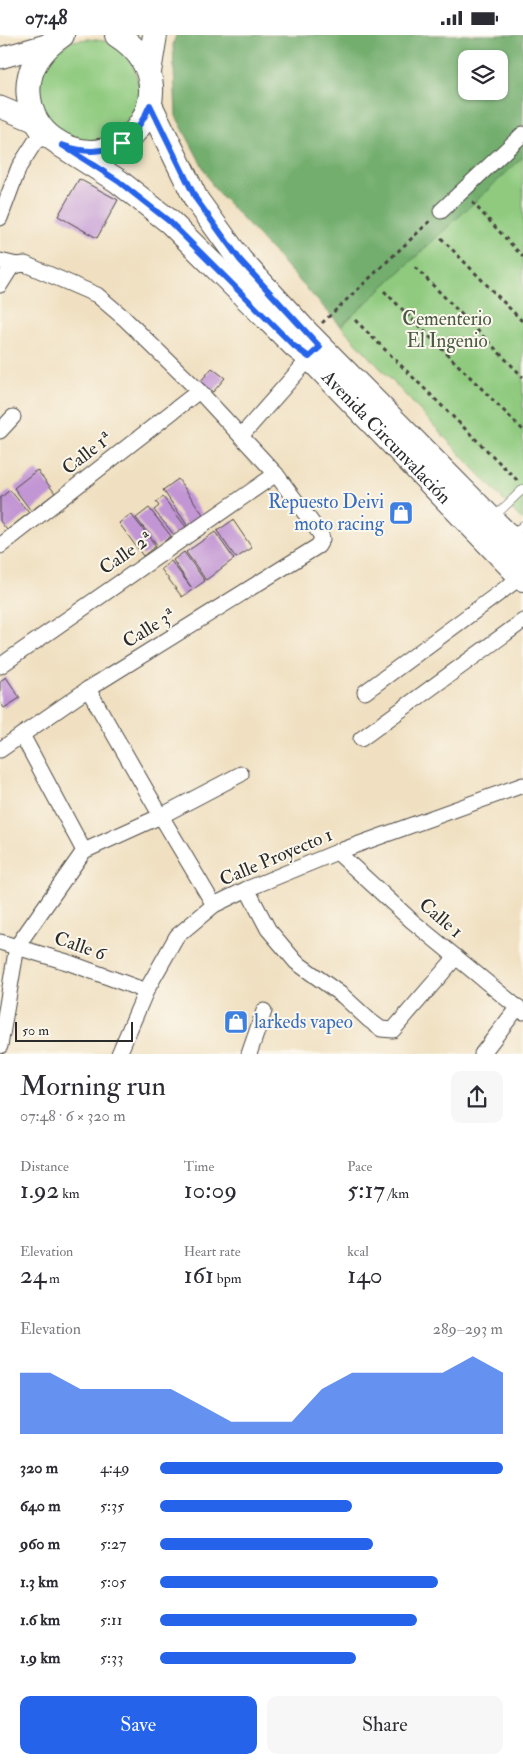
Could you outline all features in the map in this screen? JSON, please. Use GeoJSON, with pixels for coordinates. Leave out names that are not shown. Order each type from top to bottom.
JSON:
{"type":"FeatureCollection","features":[{"type":"Feature","properties":{"kind":"main road"},"geometry":{"type":"LineString","coordinates":[[0,107],[76,150],[92,152],[108,149],[122,143],[134,133],[144,120],[150,105],[152,89],[149,73],[142,56],[130,43],[117,35]]}},
{"type":"Feature","properties":{"kind":"main road"},"geometry":{"type":"LineString","coordinates":[[149,73],[155,35]]}},
{"type":"Feature","properties":{"kind":"main road"},"geometry":{"type":"LineString","coordinates":[[0,58],[56,39]]}},
{"type":"Feature","properties":{"kind":"main road"},"geometry":{"type":"LineString","coordinates":[[48,134],[30,106],[28,89],[30,72],[37,57],[56,39]]}},
{"type":"Feature","properties":{"kind":"main road","name":"Avenida Circunvalación"},"geometry":{"type":"LineString","coordinates":[[150,105],[196,199],[240,260],[313,346],[485,526],[513,541],[522,578]]}},
{"type":"Feature","properties":{"kind":"main road","name":"Avenida Circunvalación"},"geometry":{"type":"LineString","coordinates":[[48,134],[118,181],[170,222],[294,346],[313,346]]}},
{"type":"Feature","properties":{"kind":"street"},"geometry":{"type":"LineString","coordinates":[[0,218],[19,167],[35,142],[48,134]]}},
{"type":"Feature","properties":{"kind":"street"},"geometry":{"type":"LineString","coordinates":[[441,211],[523,134]]}},
{"type":"Feature","properties":{"kind":"street"},"geometry":{"type":"LineString","coordinates":[[0,261],[17,265],[25,264],[97,295],[124,318],[199,391],[276,474]]}},
{"type":"Feature","properties":{"kind":"street"},"geometry":{"type":"LineString","coordinates":[[0,285],[10,269],[17,265]]}},
{"type":"Feature","properties":{"kind":"street"},"geometry":{"type":"LineString","coordinates":[[241,436],[313,346]]}},
{"type":"Feature","properties":{"kind":"street","name":"Calle 1ª"},"geometry":{"type":"LineString","coordinates":[[0,546],[199,391]]}},
{"type":"Feature","properties":{"kind":"street"},"geometry":{"type":"LineString","coordinates":[[0,431],[13,417]]}},
{"type":"Feature","properties":{"kind":"street","name":"Calle 3ª"},"geometry":{"type":"LineString","coordinates":[[0,750],[88,689],[321,543],[321,535],[276,474]]}},
{"type":"Feature","properties":{"kind":"street","name":"Calle 2ª"},"geometry":{"type":"LineString","coordinates":[[0,666],[276,474]]}},
{"type":"Feature","properties":{"kind":"street"},"geometry":{"type":"LineString","coordinates":[[365,692],[522,578]]}},
{"type":"Feature","properties":{"kind":"street"},"geometry":{"type":"LineString","coordinates":[[361,739],[523,621]]}},
{"type":"Feature","properties":{"kind":"street"},"geometry":{"type":"LineString","coordinates":[[88,689],[214,905]]}},
{"type":"Feature","properties":{"kind":"street"},"geometry":{"type":"LineString","coordinates":[[22,735],[84,851]]}},
{"type":"Feature","properties":{"kind":"street"},"geometry":{"type":"LineString","coordinates":[[0,1046],[17,946],[84,851],[161,816],[241,775]]}},
{"type":"Feature","properties":{"kind":"street","name":"Calle Proyecto 1"},"geometry":{"type":"LineString","coordinates":[[120,1054],[146,991],[177,936],[214,905],[247,889],[337,852],[523,785]]}},
{"type":"Feature","properties":{"kind":"street","name":"Calle 1"},"geometry":{"type":"LineString","coordinates":[[337,852],[412,921],[521,1010]]}},
{"type":"Feature","properties":{"kind":"street"},"geometry":{"type":"LineString","coordinates":[[247,889],[268,929],[296,962],[343,996],[369,1020],[382,1029],[393,1030],[456,957]]}},
{"type":"Feature","properties":{"kind":"street","name":"Calle 6"},"geometry":{"type":"LineString","coordinates":[[0,942],[67,961],[146,991]]}},
{"type":"Feature","properties":{"kind":"street"},"geometry":{"type":"LineString","coordinates":[[482,1054],[521,1010]]}},
{"type":"Feature","properties":{"kind":"street"},"geometry":{"type":"LineString","coordinates":[[249,1054],[264,1011]]}},
{"type":"Feature","properties":{"kind":"lane"},"geometry":{"type":"LineString","coordinates":[[485,526],[523,488]]}},
{"type":"Feature","properties":{"kind":"path"},"geometry":{"type":"LineString","coordinates":[[472,201],[523,257]]}},
{"type":"Feature","properties":{"kind":"path"},"geometry":{"type":"LineString","coordinates":[[313,346],[441,211]]}},
{"type":"Feature","properties":{"kind":"path"},"geometry":{"type":"LineString","coordinates":[[441,238],[523,322]]}},
{"type":"Feature","properties":{"kind":"path"},"geometry":{"type":"LineString","coordinates":[[415,267],[523,377]]}},
{"type":"Feature","properties":{"kind":"path"},"geometry":{"type":"LineString","coordinates":[[384,291],[523,430]]}},
{"type":"Feature","properties":{"kind":"path"},"geometry":{"type":"LineString","coordinates":[[354,320],[523,488]]}},
{"type":"Feature","properties":{"kind":"green space"},"geometry":{"type":"Polygon","coordinates":[[[176,35],[523,35],[523,157],[341,326],[214,188],[176,116],[173,45],[176,35]]]}},
{"type":"Feature","properties":{"kind":"green space"},"geometry":{"type":"Polygon","coordinates":[[[88,39],[105,41],[119,48],[132,60],[142,95],[127,128],[95,143],[60,135],[39,107],[39,75],[58,49],[72,41],[88,39]]]}},
{"type":"Feature","properties":{"kind":"green space","name":"Cementerio El Ingenio"},"geometry":{"type":"Polygon","coordinates":[[[523,157],[523,521],[341,326],[523,157]]]}},
{"type":"Feature","properties":{"kind":"building"},"geometry":{"type":"Polygon","coordinates":[[[79,179],[118,200],[97,238],[58,216],[79,179]]]}},
{"type":"Feature","properties":{"kind":"building"},"geometry":{"type":"Polygon","coordinates":[[[212,368],[225,378],[213,392],[200,382],[212,368]]]}},
{"type":"Feature","properties":{"kind":"building"},"geometry":{"type":"Polygon","coordinates":[[[37,470],[55,493],[31,511],[14,488],[37,470]]]}},
{"type":"Feature","properties":{"kind":"building"},"geometry":{"type":"Polygon","coordinates":[[[178,479],[205,517],[189,528],[163,490],[178,479]]]}},
{"type":"Feature","properties":{"kind":"building"},"geometry":{"type":"Polygon","coordinates":[[[10,490],[29,513],[7,530],[0,521],[0,498],[10,490]]]}},
{"type":"Feature","properties":{"kind":"building"},"geometry":{"type":"Polygon","coordinates":[[[163,497],[186,527],[175,536],[154,510],[159,506],[156,502],[163,497]]]}},
{"type":"Feature","properties":{"kind":"building"},"geometry":{"type":"Polygon","coordinates":[[[149,508],[171,536],[158,546],[136,518],[149,508]]]}},
{"type":"Feature","properties":{"kind":"building"},"geometry":{"type":"Polygon","coordinates":[[[131,514],[156,546],[143,556],[119,523],[131,514]]]}},
{"type":"Feature","properties":{"kind":"building"},"geometry":{"type":"Polygon","coordinates":[[[233,520],[252,548],[236,558],[217,531],[233,520]]]}},
{"type":"Feature","properties":{"kind":"building"},"geometry":{"type":"Polygon","coordinates":[[[215,532],[234,559],[206,580],[186,552],[215,532]]]}},
{"type":"Feature","properties":{"kind":"building"},"geometry":{"type":"Polygon","coordinates":[[[184,552],[205,581],[182,597],[161,569],[171,561],[191,587],[173,560],[184,552]]]}},
{"type":"Feature","properties":{"kind":"building"},"geometry":{"type":"Polygon","coordinates":[[[6,677],[20,698],[4,708],[0,702],[0,681],[6,677]]]}},
{"type":"Feature","properties":{"kind":"place","name":"Repuesto Deivi moto racing"},"geometry":{"type":"Point","coordinates":[401,513]}},
{"type":"Feature","properties":{"kind":"place","name":"larkeds vapeo"},"geometry":{"type":"Point","coordinates":[236,1022]}},
{"type":"Feature","properties":{"kind":"route"},"geometry":{"type":"LineString","coordinates":[[150,105],[196,199],[240,260],[320,347],[309,357],[294,346],[170,222],[118,181],[62,145],[76,150],[92,152],[108,149],[122,143],[134,133],[144,120],[150,105]]}}]}
